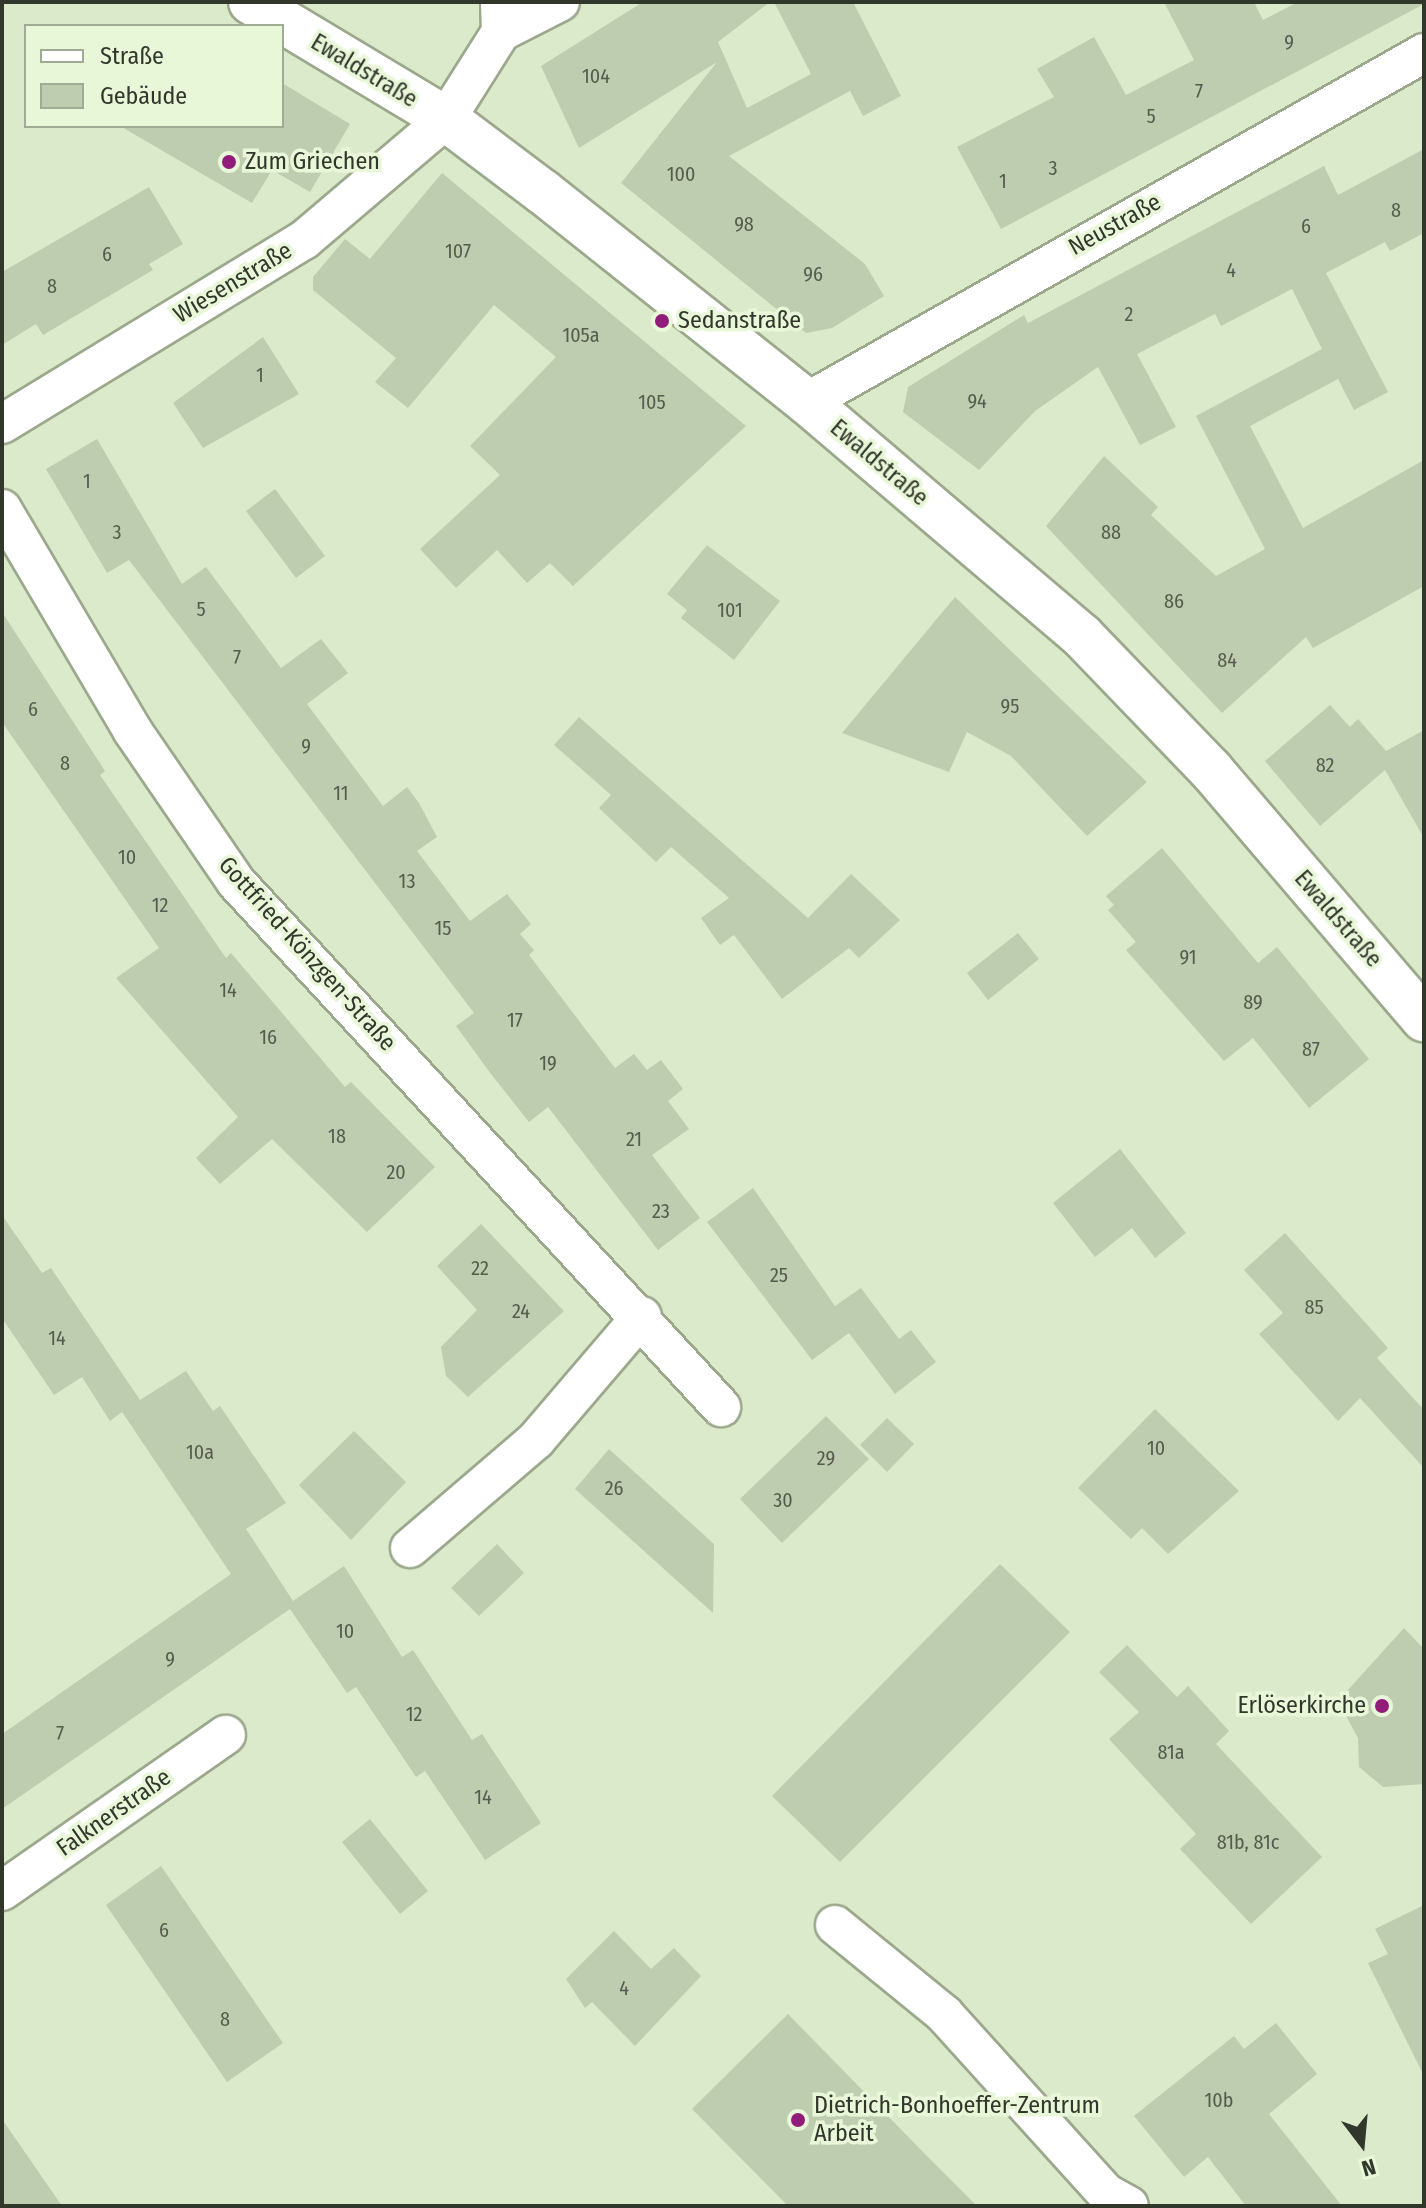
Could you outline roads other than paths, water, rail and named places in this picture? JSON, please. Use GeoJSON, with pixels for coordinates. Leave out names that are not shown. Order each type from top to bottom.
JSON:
{"type":"FeatureCollection","features":[{"type":"Feature","properties":{"kind":"main road","name":"Ewaldstraße"},"geometry":{"type":"LineString","coordinates":[[251,2],[446,119],[807,402],[1082,636],[1211,770],[1424,1019]]}},
{"type":"Feature","properties":{"kind":"street"},"geometry":{"type":"LineString","coordinates":[[446,119],[500,17],[560,2]]}},
{"type":"Feature","properties":{"kind":"street","name":"Neustraße"},"geometry":{"type":"LineString","coordinates":[[807,402],[1424,53]]}},
{"type":"Feature","properties":{"kind":"street","name":"Wiesenstraße"},"geometry":{"type":"LineString","coordinates":[[2,424],[304,240],[446,119]]}},
{"type":"Feature","properties":{"kind":"street","name":"Gottfried-Könzgen-Straße"},"geometry":{"type":"LineString","coordinates":[[2,509],[132,730],[236,882],[642,1316],[721,1407]]}},
{"type":"Feature","properties":{"kind":"street"},"geometry":{"type":"LineString","coordinates":[[410,1548],[536,1440],[642,1316]]}},
{"type":"Feature","properties":{"kind":"street","name":"Falknerstraße"},"geometry":{"type":"LineString","coordinates":[[2,1891],[226,1735]]}},
{"type":"Feature","properties":{"kind":"street"},"geometry":{"type":"LineString","coordinates":[[835,1925],[944,2014],[1118,2199]]}},
{"type":"Feature","properties":{"kind":"place","name":"Zum Griechen"},"geometry":{"type":"Point","coordinates":[229,162]}},
{"type":"Feature","properties":{"kind":"place","name":"Sedanstraße"},"geometry":{"type":"Point","coordinates":[662,321]}},
{"type":"Feature","properties":{"kind":"place","name":"Erlöserkirche"},"geometry":{"type":"Point","coordinates":[1382,1706]}},
{"type":"Feature","properties":{"kind":"place","name":"Dietrich-Bonhoeffer-Zentrum Arbeit"},"geometry":{"type":"Point","coordinates":[798,2120]}}]}
